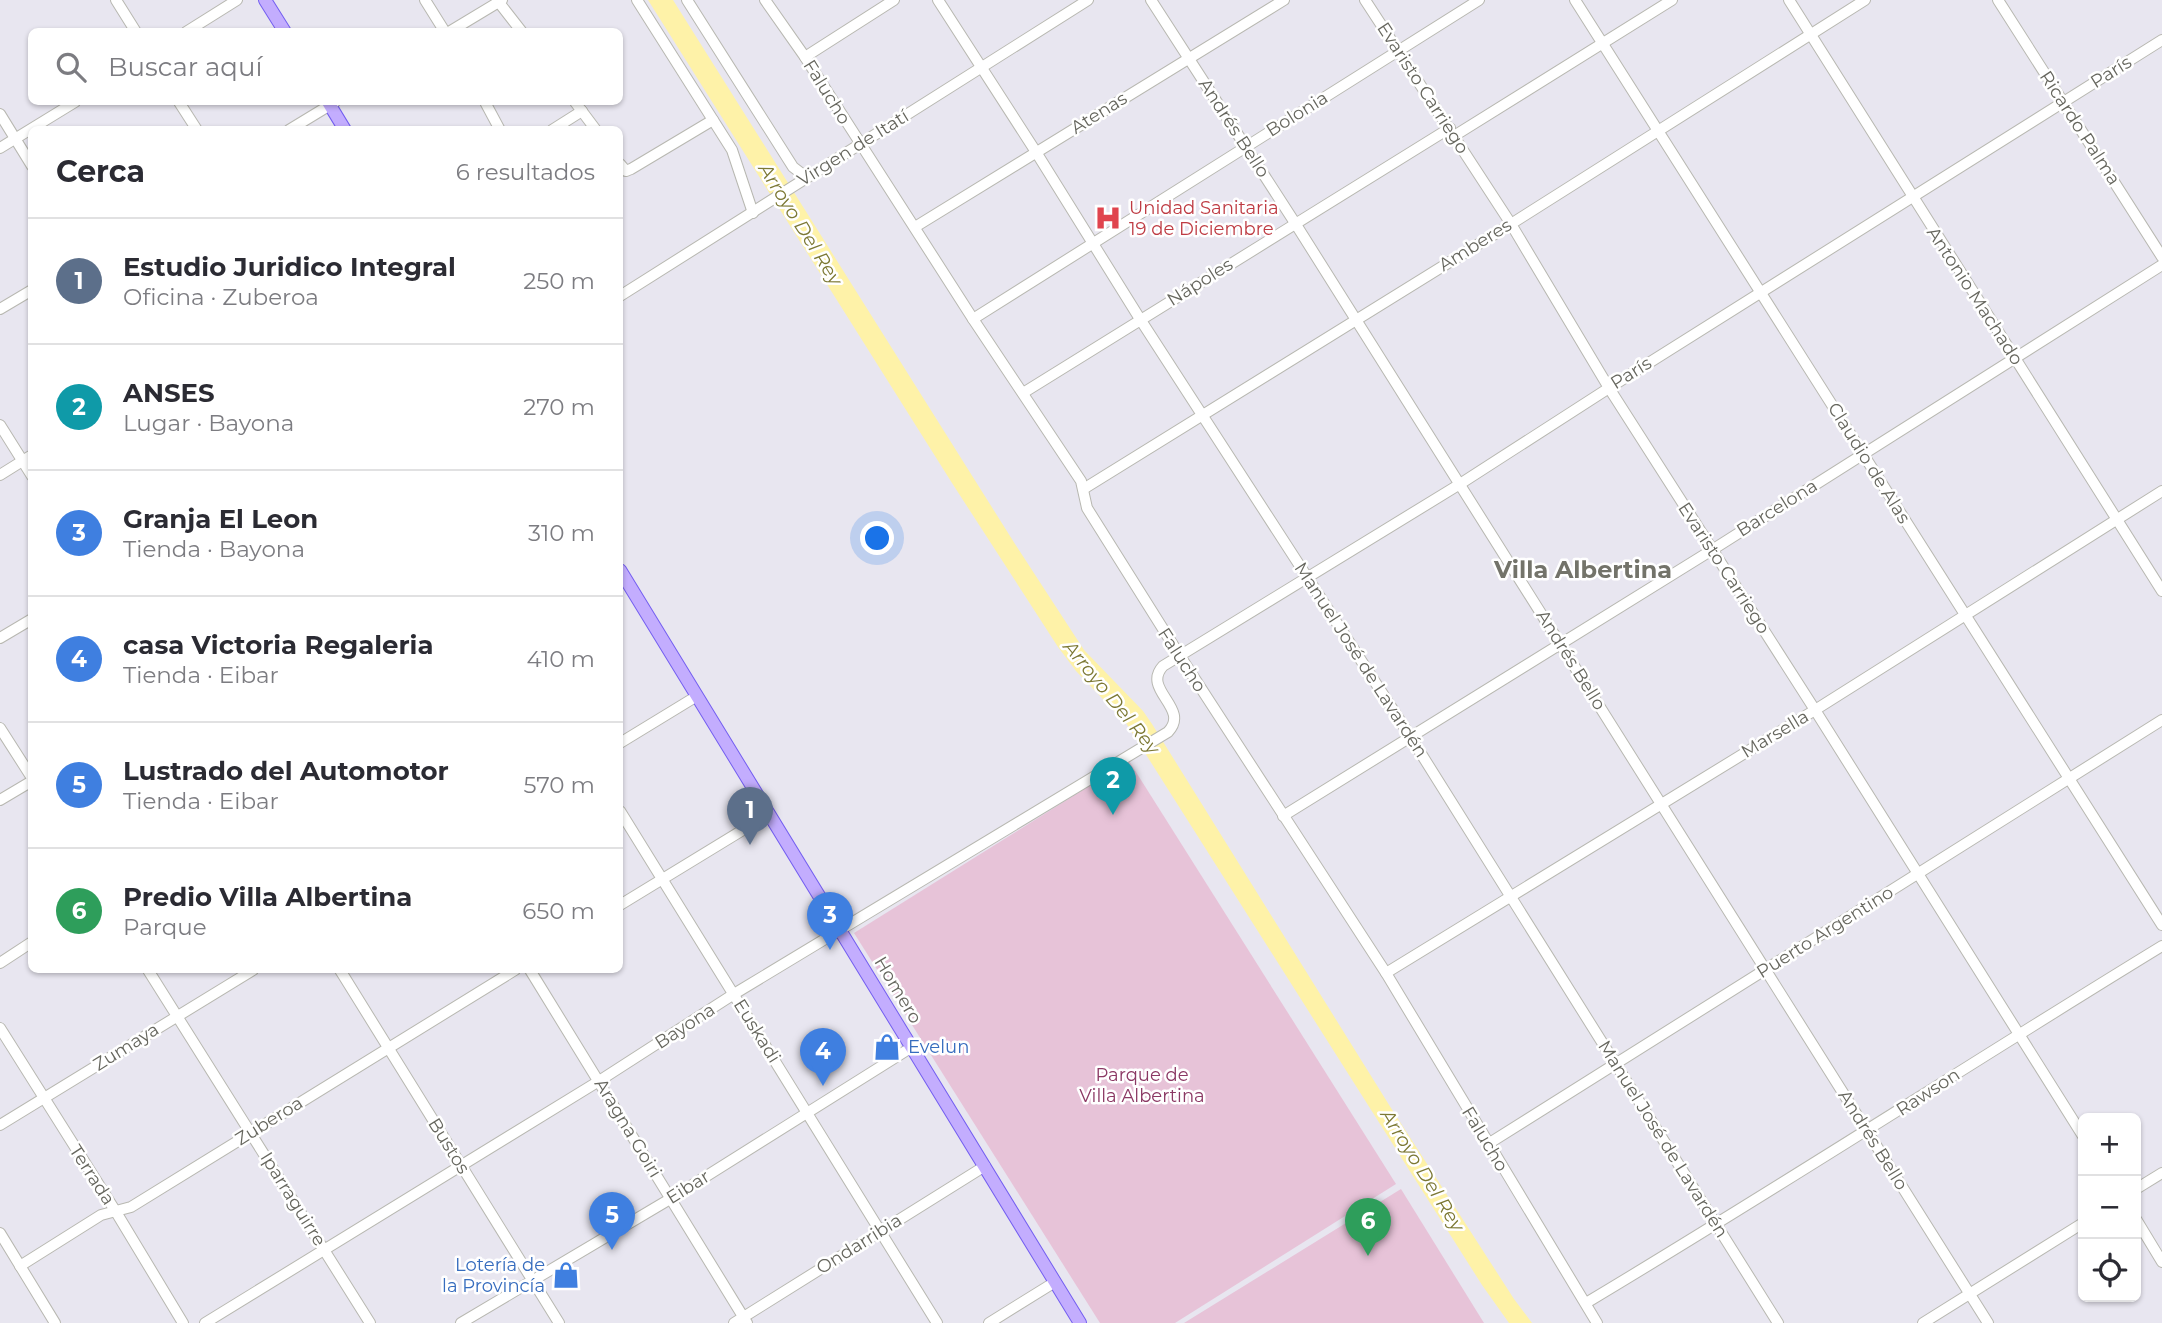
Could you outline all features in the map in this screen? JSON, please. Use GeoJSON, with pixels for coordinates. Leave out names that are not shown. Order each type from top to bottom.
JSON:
{"type":"FeatureCollection","features":[{"type":"Feature","properties":{"kind":"main road"},"geometry":{"type":"LineString","coordinates":[[265,0],[282,28]]}},
{"type":"Feature","properties":{"kind":"main road"},"geometry":{"type":"LineString","coordinates":[[332,105],[343,126]]}},
{"type":"Feature","properties":{"kind":"main road","name":"Homero"},"geometry":{"type":"LineString","coordinates":[[623,577],[1080,1323]]}},
{"type":"Feature","properties":{"kind":"street"},"geometry":{"type":"LineString","coordinates":[[116,0],[134,28]]}},
{"type":"Feature","properties":{"kind":"street"},"geometry":{"type":"LineString","coordinates":[[193,28],[237,0]]}},
{"type":"Feature","properties":{"kind":"street"},"geometry":{"type":"LineString","coordinates":[[425,0],[444,28]]}},
{"type":"Feature","properties":{"kind":"street"},"geometry":{"type":"LineString","coordinates":[[637,0],[735,157],[758,210]]}},
{"type":"Feature","properties":{"kind":"street"},"geometry":{"type":"LineString","coordinates":[[688,0],[802,179]]}},
{"type":"Feature","properties":{"kind":"street","name":"Falucho"},"geometry":{"type":"LineString","coordinates":[[765,0],[805,57],[1084,488],[1087,508],[1386,973],[1597,1323]]}},
{"type":"Feature","properties":{"kind":"street"},"geometry":{"type":"LineString","coordinates":[[805,57],[894,0]]}},
{"type":"Feature","properties":{"kind":"street","name":"Manuel José de Lavardén"},"geometry":{"type":"LineString","coordinates":[[937,0],[1410,736],[1778,1323]]}},
{"type":"Feature","properties":{"kind":"street","name":"Virgen de Itatí"},"geometry":{"type":"LineString","coordinates":[[623,294],[1088,0]]}},
{"type":"Feature","properties":{"kind":"street","name":"Andrés Bello"},"geometry":{"type":"LineString","coordinates":[[1151,0],[1662,803],[1987,1323]]}},
{"type":"Feature","properties":{"kind":"street","name":"Atenas"},"geometry":{"type":"LineString","coordinates":[[915,227],[1284,0]]}},
{"type":"Feature","properties":{"kind":"street","name":"Evaristo Carriego"},"geometry":{"type":"LineString","coordinates":[[1365,0],[1452,132],[1608,388],[2078,1128]]}},
{"type":"Feature","properties":{"kind":"street","name":"Bolonia"},"geometry":{"type":"LineString","coordinates":[[973,319],[1479,0]]}},
{"type":"Feature","properties":{"kind":"street","name":"Claudio de Alas"},"geometry":{"type":"LineString","coordinates":[[1575,0],[2162,925]]}},
{"type":"Feature","properties":{"kind":"street","name":"Nápoles"},"geometry":{"type":"LineString","coordinates":[[1023,393],[1295,223],[1672,0]]}},
{"type":"Feature","properties":{"kind":"street","name":"Antonio Machado"},"geometry":{"type":"LineString","coordinates":[[1789,0],[2162,591]]}},
{"type":"Feature","properties":{"kind":"street","name":"Amberes"},"geometry":{"type":"LineString","coordinates":[[1084,488],[1865,0]]}},
{"type":"Feature","properties":{"kind":"street","name":"Ricardo Palma"},"geometry":{"type":"LineString","coordinates":[[1998,0],[2162,257]]}},
{"type":"Feature","properties":{"kind":"street"},"geometry":{"type":"LineString","coordinates":[[454,28],[499,1],[519,28]]}},
{"type":"Feature","properties":{"kind":"street","name":"París"},"geometry":{"type":"LineString","coordinates":[[1168,732],[1174,726],[1175,720],[1158,685],[1157,678],[1163,666],[1460,484],[2162,40]]}},
{"type":"Feature","properties":{"kind":"street"},"geometry":{"type":"LineString","coordinates":[[36,126],[70,105]]}},
{"type":"Feature","properties":{"kind":"street"},"geometry":{"type":"LineString","coordinates":[[181,105],[194,126]]}},
{"type":"Feature","properties":{"kind":"street"},"geometry":{"type":"LineString","coordinates":[[295,126],[326,105]]}},
{"type":"Feature","properties":{"kind":"street"},"geometry":{"type":"LineString","coordinates":[[487,105],[498,126]]}},
{"type":"Feature","properties":{"kind":"street"},"geometry":{"type":"LineString","coordinates":[[556,126],[579,106],[593,126]]}},
{"type":"Feature","properties":{"kind":"street"},"geometry":{"type":"LineString","coordinates":[[0,114],[28,160]]}},
{"type":"Feature","properties":{"kind":"street"},"geometry":{"type":"LineString","coordinates":[[623,167],[713,120]]}},
{"type":"Feature","properties":{"kind":"street"},"geometry":{"type":"LineString","coordinates":[[0,148],[28,131]]}},
{"type":"Feature","properties":{"kind":"street","name":"Barcelona"},"geometry":{"type":"LineString","coordinates":[[1283,816],[1712,550],[2162,264]]}},
{"type":"Feature","properties":{"kind":"street"},"geometry":{"type":"LineString","coordinates":[[0,309],[28,292]]}},
{"type":"Feature","properties":{"kind":"street"},"geometry":{"type":"LineString","coordinates":[[0,425],[27,458],[0,475]]}},
{"type":"Feature","properties":{"kind":"street","name":"Marsella"},"geometry":{"type":"LineString","coordinates":[[1386,973],[1815,710],[2162,491]]}},
{"type":"Feature","properties":{"kind":"street"},"geometry":{"type":"LineString","coordinates":[[0,638],[28,620]]}},
{"type":"Feature","properties":{"kind":"street"},"geometry":{"type":"LineString","coordinates":[[623,741],[697,696]]}},
{"type":"Feature","properties":{"kind":"street","name":"Puerto Argentino"},"geometry":{"type":"LineString","coordinates":[[1488,1144],[2162,720]]}},
{"type":"Feature","properties":{"kind":"street"},"geometry":{"type":"LineString","coordinates":[[0,728],[28,774]]}},
{"type":"Feature","properties":{"kind":"street","name":"Bayona"},"geometry":{"type":"LineString","coordinates":[[205,1323],[600,1081],[734,995],[1168,732]]}},
{"type":"Feature","properties":{"kind":"street"},"geometry":{"type":"LineString","coordinates":[[0,800],[28,782]]}},
{"type":"Feature","properties":{"kind":"street"},"geometry":{"type":"LineString","coordinates":[[623,903],[769,814]]}},
{"type":"Feature","properties":{"kind":"street","name":"Euskadi"},"geometry":{"type":"LineString","coordinates":[[623,816],[937,1323]]}},
{"type":"Feature","properties":{"kind":"street"},"geometry":{"type":"LineString","coordinates":[[0,963],[28,945]]}},
{"type":"Feature","properties":{"kind":"street","name":"Rawson"},"geometry":{"type":"LineString","coordinates":[[1586,1303],[1716,1226],[2019,1033],[2162,946]]}},
{"type":"Feature","properties":{"kind":"street","name":"Iparraguirre"},"geometry":{"type":"LineString","coordinates":[[150,973],[370,1323]]}},
{"type":"Feature","properties":{"kind":"street","name":"Zumaya"},"geometry":{"type":"LineString","coordinates":[[0,1125],[248,973]]}},
{"type":"Feature","properties":{"kind":"street","name":"Bustos"},"geometry":{"type":"LineString","coordinates":[[342,973],[559,1323]]}},
{"type":"Feature","properties":{"kind":"street","name":"Zuberoa"},"geometry":{"type":"LineString","coordinates":[[20,1266],[102,1215],[131,1207],[510,973]]}},
{"type":"Feature","properties":{"kind":"street","name":"Aragna Goiri"},"geometry":{"type":"LineString","coordinates":[[532,973],[600,1081],[742,1321]]}},
{"type":"Feature","properties":{"kind":"street","name":"Terrada"},"geometry":{"type":"LineString","coordinates":[[0,1028],[183,1323]]}},
{"type":"Feature","properties":{"kind":"street","name":"Eibar"},"geometry":{"type":"LineString","coordinates":[[461,1323],[670,1199],[912,1047]]}},
{"type":"Feature","properties":{"kind":"street","name":"Ondarribia"},"geometry":{"type":"LineString","coordinates":[[742,1321],[985,1166]]}},
{"type":"Feature","properties":{"kind":"street"},"geometry":{"type":"LineString","coordinates":[[2141,1186],[2162,1173]]}},
{"type":"Feature","properties":{"kind":"street"},"geometry":{"type":"LineString","coordinates":[[1923,1323],[2078,1226]]}},
{"type":"Feature","properties":{"kind":"street"},"geometry":{"type":"LineString","coordinates":[[2141,1227],[2162,1262]]}},
{"type":"Feature","properties":{"kind":"street"},"geometry":{"type":"LineString","coordinates":[[0,1233],[55,1323]]}},
{"type":"Feature","properties":{"kind":"street"},"geometry":{"type":"LineString","coordinates":[[989,1323],[1055,1282]]}},
{"type":"Feature","properties":{"kind":"green space","name":"Parque de Villa Albertina"},"geometry":{"type":"Polygon","coordinates":[[[1129,761],[1396,1184],[1175,1323],[1100,1323],[854,933],[1129,761]]]}},
{"type":"Feature","properties":{"kind":"green space"},"geometry":{"type":"Polygon","coordinates":[[[1401,1189],[1484,1323],[1184,1323],[1401,1189]]]}},
{"type":"Feature","properties":{"kind":"water","name":"Arroyo Del Rey"},"geometry":{"type":"Polygon","coordinates":[[[648,0],[673,0],[1015,544],[1084,650],[1143,711],[1152,724],[1391,1108],[1532,1323],[1509,1323],[1482,1285],[1126,723],[1076,671],[1058,647],[648,0]]]}},
{"type":"Feature","properties":{"kind":"place","name":"Unidad Sanitaria 19 de Diciembre"},"geometry":{"type":"Point","coordinates":[1108,218]}},
{"type":"Feature","properties":{"kind":"place","name":"ANSES"},"geometry":{"type":"Point","coordinates":[1113,815]}},
{"type":"Feature","properties":{"kind":"place","name":"Estudio Juridico Integral"},"geometry":{"type":"Point","coordinates":[750,845]}},
{"type":"Feature","properties":{"kind":"place","name":"Granja El Leon"},"geometry":{"type":"Point","coordinates":[830,950]}},
{"type":"Feature","properties":{"kind":"place","name":"Evelun"},"geometry":{"type":"Point","coordinates":[887,1047]}},
{"type":"Feature","properties":{"kind":"place","name":"casa Victoria Regaleria"},"geometry":{"type":"Point","coordinates":[823,1086]}},
{"type":"Feature","properties":{"kind":"place","name":"Lustrado del Automotor"},"geometry":{"type":"Point","coordinates":[612,1250]}},
{"type":"Feature","properties":{"kind":"place","name":"Predio Villa Albertina"},"geometry":{"type":"Point","coordinates":[1368,1256]}},
{"type":"Feature","properties":{"kind":"place","name":"Lotería de la Provincía"},"geometry":{"type":"Point","coordinates":[566,1275]}},
{"type":"Feature","properties":{"kind":"district","name":"Villa Albertina"},"geometry":{"type":"Point","coordinates":[1583,570]}}]}
